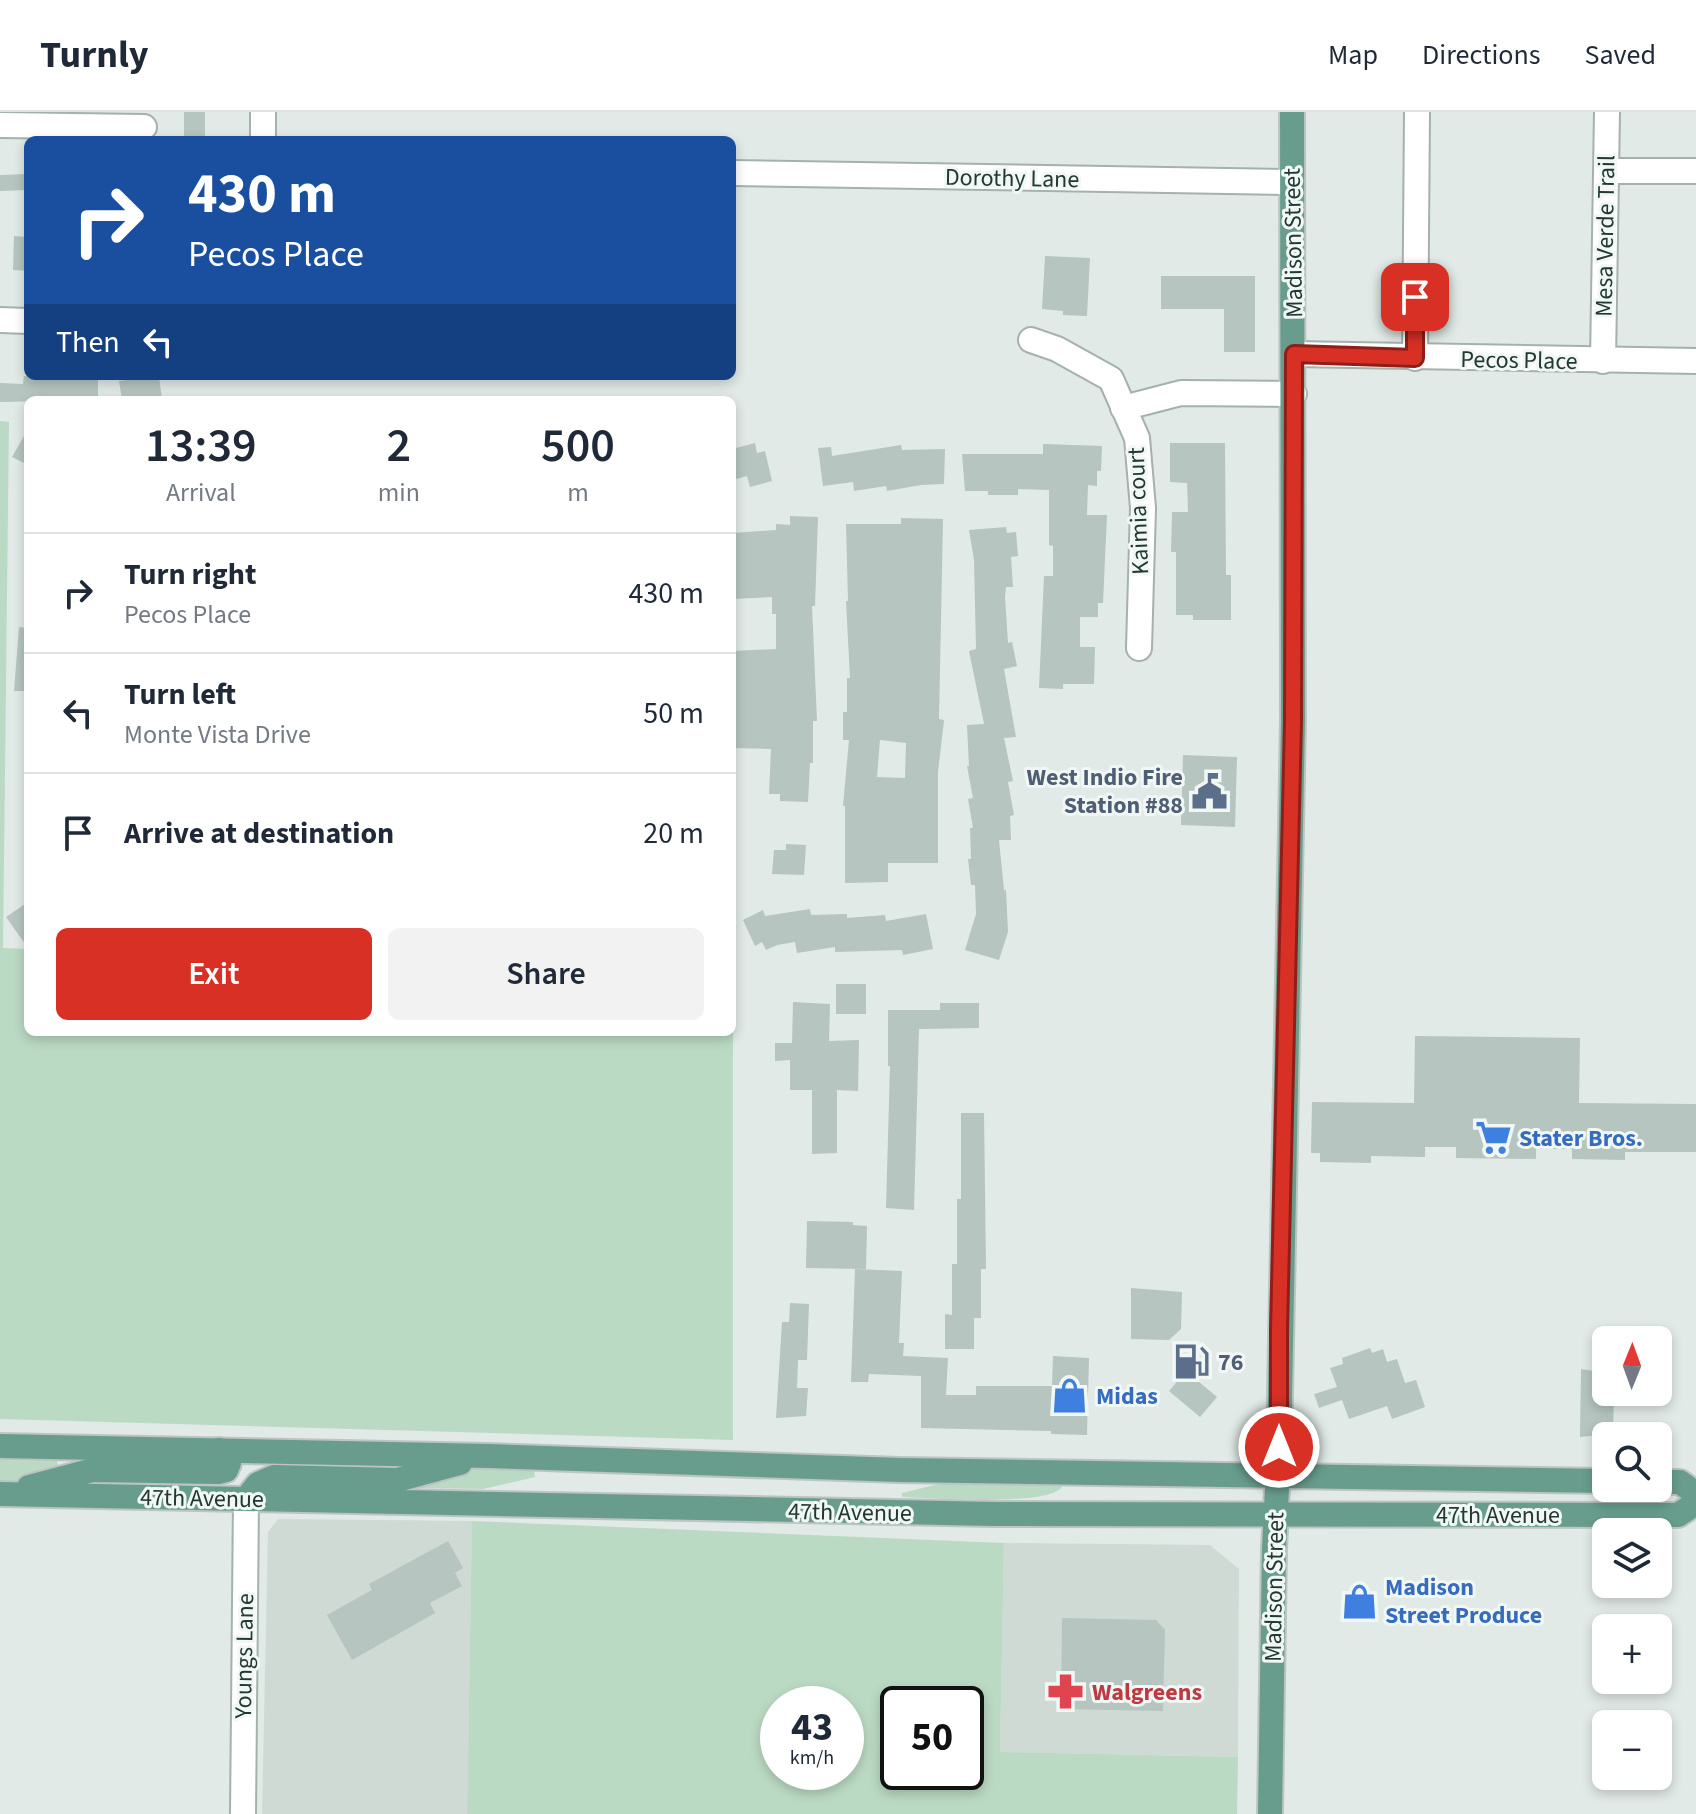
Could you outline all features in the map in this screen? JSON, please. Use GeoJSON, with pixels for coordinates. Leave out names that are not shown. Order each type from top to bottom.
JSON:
{"type":"FeatureCollection","features":[{"type":"Feature","properties":{"kind":"main road","name":"Madison Street"},"geometry":{"type":"LineString","coordinates":[[1270,1814],[1293,721],[1292,112]]}},
{"type":"Feature","properties":{"kind":"main road","name":"47th Avenue"},"geometry":{"type":"LineString","coordinates":[[0,1446],[489,1456],[732,1466],[1592,1481]]}},
{"type":"Feature","properties":{"kind":"main road"},"geometry":{"type":"LineString","coordinates":[[0,1494],[93,1470],[218,1472],[226,1470],[229,1463],[227,1456],[219,1450]]}},
{"type":"Feature","properties":{"kind":"main road"},"geometry":{"type":"LineString","coordinates":[[246,1499],[258,1484],[274,1477],[397,1480],[489,1456]]}},
{"type":"Feature","properties":{"kind":"main road"},"geometry":{"type":"LineString","coordinates":[[732,1466],[733,1510]]}},
{"type":"Feature","properties":{"kind":"main road"},"geometry":{"type":"LineString","coordinates":[[1672,1482],[1680,1482],[1696,1494]]}},
{"type":"Feature","properties":{"kind":"main road","name":"47th Avenue"},"geometry":{"type":"LineString","coordinates":[[0,1494],[994,1514],[1678,1515],[1696,1503]]}},
{"type":"Feature","properties":{"kind":"street"},"geometry":{"type":"LineString","coordinates":[[263,112],[263,136]]}},
{"type":"Feature","properties":{"kind":"street"},"geometry":{"type":"LineString","coordinates":[[1415,358],[1417,112]]}},
{"type":"Feature","properties":{"kind":"street","name":"Mesa Verde Trail"},"geometry":{"type":"LineString","coordinates":[[1603,361],[1607,112]]}},
{"type":"Feature","properties":{"kind":"street"},"geometry":{"type":"LineString","coordinates":[[0,125],[143,126]]}},
{"type":"Feature","properties":{"kind":"street"},"geometry":{"type":"LineString","coordinates":[[1607,171],[1696,171]]}},
{"type":"Feature","properties":{"kind":"street","name":"Dorothy Lane"},"geometry":{"type":"LineString","coordinates":[[736,173],[1292,182]]}},
{"type":"Feature","properties":{"kind":"street"},"geometry":{"type":"LineString","coordinates":[[0,320],[24,321]]}},
{"type":"Feature","properties":{"kind":"street","name":"Kaimia court"},"geometry":{"type":"LineString","coordinates":[[1031,340],[1057,349],[1111,379],[1137,438],[1143,508],[1139,648]]}},
{"type":"Feature","properties":{"kind":"street","name":"Pecos Place"},"geometry":{"type":"LineString","coordinates":[[1294,354],[1696,361]]}},
{"type":"Feature","properties":{"kind":"street"},"geometry":{"type":"LineString","coordinates":[[1123,408],[1181,393],[1294,394]]}},
{"type":"Feature","properties":{"kind":"street","name":"Youngs Lane"},"geometry":{"type":"LineString","coordinates":[[243,1814],[246,1499]]}},
{"type":"Feature","properties":{"kind":"shaded area"},"geometry":{"type":"Polygon","coordinates":[[[278,1519],[472,1521],[467,1814],[262,1814],[268,1532],[278,1519]]]}},
{"type":"Feature","properties":{"kind":"shaded area"},"geometry":{"type":"Polygon","coordinates":[[[1004,1543],[1210,1545],[1239,1569],[1238,1757],[1000,1752],[1004,1543]]]}},
{"type":"Feature","properties":{"kind":"green space"},"geometry":{"type":"Polygon","coordinates":[[[0,421],[9,422],[3,948],[24,949],[24,1036],[733,1036],[733,1440],[0,1419],[0,421]]]}},
{"type":"Feature","properties":{"kind":"green space"},"geometry":{"type":"Polygon","coordinates":[[[0,1460],[57,1461],[59,1471],[20,1481],[0,1481],[0,1460]]]}},
{"type":"Feature","properties":{"kind":"green space"},"geometry":{"type":"Polygon","coordinates":[[[470,1469],[534,1470],[535,1477],[483,1489],[418,1488],[417,1482],[470,1469]]]}},
{"type":"Feature","properties":{"kind":"green space"},"geometry":{"type":"Polygon","coordinates":[[[955,1480],[1061,1484],[1062,1487],[1052,1493],[1012,1499],[902,1497],[902,1493],[955,1480]]]}},
{"type":"Feature","properties":{"kind":"green space"},"geometry":{"type":"Polygon","coordinates":[[[472,1521],[1004,1543],[1000,1752],[1238,1757],[1237,1814],[467,1814],[472,1521]]]}},
{"type":"Feature","properties":{"kind":"building"},"geometry":{"type":"Polygon","coordinates":[[[184,112],[205,112],[205,136],[184,136],[184,112]]]}},
{"type":"Feature","properties":{"kind":"building"},"geometry":{"type":"Polygon","coordinates":[[[24,174],[24,190],[0,191],[0,175],[24,174]]]}},
{"type":"Feature","properties":{"kind":"building"},"geometry":{"type":"Polygon","coordinates":[[[14,236],[24,237],[24,271],[13,270],[14,236]]]}},
{"type":"Feature","properties":{"kind":"building"},"geometry":{"type":"Polygon","coordinates":[[[1045,256],[1090,258],[1087,316],[1063,315],[1063,311],[1042,309],[1045,256]]]}},
{"type":"Feature","properties":{"kind":"building"},"geometry":{"type":"Polygon","coordinates":[[[1161,276],[1255,276],[1255,352],[1224,352],[1224,309],[1161,309],[1161,276]]]}},
{"type":"Feature","properties":{"kind":"building"},"geometry":{"type":"Polygon","coordinates":[[[24,376],[24,380],[98,380],[98,396],[24,396],[24,402],[0,402],[0,383],[23,384],[24,376]]]}},
{"type":"Feature","properties":{"kind":"building"},"geometry":{"type":"Polygon","coordinates":[[[160,380],[162,396],[121,396],[119,381],[160,380]]]}},
{"type":"Feature","properties":{"kind":"building"},"geometry":{"type":"Polygon","coordinates":[[[24,436],[24,463],[12,457],[24,436]]]}},
{"type":"Feature","properties":{"kind":"building"},"geometry":{"type":"Polygon","coordinates":[[[755,443],[757,453],[765,451],[772,481],[750,487],[747,476],[736,479],[736,448],[755,443]]]}},
{"type":"Feature","properties":{"kind":"building"},"geometry":{"type":"Polygon","coordinates":[[[1170,443],[1225,443],[1226,575],[1231,575],[1231,620],[1193,620],[1193,615],[1176,615],[1176,552],[1171,552],[1172,512],[1188,512],[1187,483],[1170,482],[1170,443]]]}},
{"type":"Feature","properties":{"kind":"building"},"geometry":{"type":"Polygon","coordinates":[[[1043,444],[1102,446],[1097,486],[1088,485],[1087,515],[1107,515],[1103,603],[1098,603],[1098,617],[1080,617],[1080,647],[1095,647],[1094,684],[1063,684],[1063,689],[1039,688],[1044,576],[1053,576],[1053,546],[1049,545],[1049,490],[1018,489],[1018,495],[965,491],[962,454],[1043,454],[1043,444]]]}},
{"type":"Feature","properties":{"kind":"building"},"geometry":{"type":"Polygon","coordinates":[[[901,445],[902,450],[945,449],[944,484],[887,491],[886,486],[854,491],[853,482],[823,486],[818,448],[831,447],[832,456],[901,445]]]}},
{"type":"Feature","properties":{"kind":"building"},"geometry":{"type":"Polygon","coordinates":[[[790,516],[818,517],[815,606],[812,606],[817,721],[813,721],[813,763],[810,763],[808,802],[780,801],[780,794],[769,794],[771,749],[736,748],[736,651],[776,649],[776,614],[772,614],[772,597],[736,599],[736,533],[776,530],[776,524],[790,525],[790,516]]]}},
{"type":"Feature","properties":{"kind":"building"},"geometry":{"type":"Polygon","coordinates":[[[901,518],[943,519],[939,719],[944,720],[938,772],[938,863],[888,863],[888,882],[845,883],[843,806],[849,740],[843,740],[843,712],[847,712],[847,678],[850,678],[846,524],[901,524],[901,518]],[[880,740],[877,777],[905,778],[906,743],[880,740]]]}},
{"type":"Feature","properties":{"kind":"building"},"geometry":{"type":"Polygon","coordinates":[[[1006,527],[1007,533],[1016,532],[1018,556],[1011,557],[1013,587],[1006,587],[1005,597],[1008,643],[1012,642],[1017,666],[1004,669],[1016,737],[1004,738],[1013,781],[1008,782],[1014,815],[1010,816],[1011,840],[999,840],[1008,932],[999,960],[965,950],[976,914],[975,885],[971,885],[968,859],[971,859],[970,828],[973,828],[968,799],[973,798],[967,766],[967,725],[984,724],[969,651],[976,649],[974,560],[969,530],[1006,527]]]}},
{"type":"Feature","properties":{"kind":"building"},"geometry":{"type":"Polygon","coordinates":[[[19,627],[24,628],[24,691],[14,691],[19,627]]]}},
{"type":"Feature","properties":{"kind":"building","name":"West Indio Fire Station #88"},"geometry":{"type":"Polygon","coordinates":[[[1183,755],[1237,757],[1235,827],[1181,825],[1183,755]]]}},
{"type":"Feature","properties":{"kind":"building"},"geometry":{"type":"Polygon","coordinates":[[[786,844],[806,845],[804,875],[772,874],[774,850],[786,850],[786,844]]]}},
{"type":"Feature","properties":{"kind":"building"},"geometry":{"type":"Polygon","coordinates":[[[24,905],[24,942],[6,917],[24,905]]]}},
{"type":"Feature","properties":{"kind":"building"},"geometry":{"type":"Polygon","coordinates":[[[810,909],[811,915],[847,914],[847,918],[885,915],[886,921],[926,914],[933,949],[903,955],[902,950],[835,952],[835,947],[797,953],[795,942],[766,950],[762,942],[755,946],[743,920],[763,910],[765,916],[810,909]]]}},
{"type":"Feature","properties":{"kind":"building"},"geometry":{"type":"Polygon","coordinates":[[[836,984],[866,984],[866,1014],[836,1014],[836,984]]]}},
{"type":"Feature","properties":{"kind":"building"},"geometry":{"type":"Polygon","coordinates":[[[793,1002],[830,1004],[829,1041],[859,1040],[858,1091],[837,1090],[837,1153],[812,1154],[812,1090],[790,1090],[790,1060],[775,1061],[775,1043],[792,1043],[793,1002]]]}},
{"type":"Feature","properties":{"kind":"building"},"geometry":{"type":"Polygon","coordinates":[[[940,1003],[979,1003],[979,1028],[919,1029],[914,1210],[886,1208],[890,1066],[888,1010],[940,1010],[940,1003]]]}},
{"type":"Feature","properties":{"kind":"building"},"geometry":{"type":"Polygon","coordinates":[[[1415,1036],[1580,1038],[1579,1103],[1696,1104],[1696,1152],[1625,1152],[1625,1160],[1572,1159],[1572,1149],[1536,1149],[1536,1159],[1456,1158],[1456,1147],[1425,1147],[1425,1157],[1371,1156],[1371,1163],[1320,1162],[1320,1153],[1311,1153],[1312,1102],[1414,1103],[1415,1036]]]}},
{"type":"Feature","properties":{"kind":"building"},"geometry":{"type":"Polygon","coordinates":[[[961,1113],[984,1113],[986,1269],[981,1269],[981,1318],[974,1318],[974,1349],[945,1349],[945,1314],[952,1315],[952,1264],[957,1264],[961,1113]]]}},
{"type":"Feature","properties":{"kind":"building"},"geometry":{"type":"Polygon","coordinates":[[[807,1221],[853,1222],[853,1225],[867,1226],[866,1269],[806,1268],[807,1221]]]}},
{"type":"Feature","properties":{"kind":"building"},"geometry":{"type":"Polygon","coordinates":[[[855,1269],[902,1271],[899,1343],[904,1343],[903,1356],[948,1358],[946,1395],[976,1395],[976,1386],[1052,1386],[1053,1356],[1089,1358],[1087,1435],[1051,1434],[1051,1431],[921,1428],[921,1376],[869,1374],[868,1382],[851,1382],[855,1269]]]}},
{"type":"Feature","properties":{"kind":"building"},"geometry":{"type":"Polygon","coordinates":[[[1131,1288],[1182,1292],[1181,1329],[1169,1340],[1131,1339],[1131,1288]]]}},
{"type":"Feature","properties":{"kind":"building"},"geometry":{"type":"Polygon","coordinates":[[[790,1303],[809,1304],[807,1360],[798,1360],[797,1388],[808,1388],[806,1416],[776,1418],[782,1322],[789,1322],[790,1303]]]}},
{"type":"Feature","properties":{"kind":"building"},"geometry":{"type":"Polygon","coordinates":[[[1370,1348],[1372,1353],[1383,1349],[1387,1362],[1397,1359],[1405,1383],[1416,1380],[1425,1407],[1392,1419],[1387,1406],[1349,1419],[1342,1400],[1319,1408],[1314,1394],[1337,1387],[1330,1368],[1343,1364],[1342,1358],[1370,1348]]]}},
{"type":"Feature","properties":{"kind":"building"},"geometry":{"type":"Polygon","coordinates":[[[1581,1369],[1592,1371],[1592,1406],[1614,1406],[1613,1422],[1592,1422],[1592,1436],[1580,1437],[1581,1369]]]}},
{"type":"Feature","properties":{"kind":"building"},"geometry":{"type":"Polygon","coordinates":[[[1186,1371],[1217,1397],[1200,1417],[1169,1391],[1186,1371]]]}},
{"type":"Feature","properties":{"kind":"building"},"geometry":{"type":"Polygon","coordinates":[[[448,1541],[463,1568],[455,1573],[462,1586],[430,1603],[435,1613],[352,1660],[327,1615],[372,1590],[369,1584],[448,1541]]]}},
{"type":"Feature","properties":{"kind":"building","name":"Madison Street Produce"},"geometry":{"type":"Polygon","coordinates":[[[1362,1585],[1375,1596],[1355,1617],[1343,1606],[1362,1585]]]}},
{"type":"Feature","properties":{"kind":"building","name":"Walgreens"},"geometry":{"type":"Polygon","coordinates":[[[1062,1618],[1156,1620],[1165,1630],[1163,1711],[1061,1709],[1062,1618]]]}},
{"type":"Feature","properties":{"kind":"place","name":"West Indio Fire Station #88"},"geometry":{"type":"Point","coordinates":[1209,791]}},
{"type":"Feature","properties":{"kind":"place","name":"Stater Bros."},"geometry":{"type":"Point","coordinates":[1493,1138]}},
{"type":"Feature","properties":{"kind":"place","name":"76"},"geometry":{"type":"Point","coordinates":[1192,1362]}},
{"type":"Feature","properties":{"kind":"place","name":"Midas"},"geometry":{"type":"Point","coordinates":[1070,1396]}},
{"type":"Feature","properties":{"kind":"place","name":"Madison Street Produce"},"geometry":{"type":"Point","coordinates":[1359,1601]}},
{"type":"Feature","properties":{"kind":"place","name":"Walgreens"},"geometry":{"type":"Point","coordinates":[1066,1692]}},
{"type":"Feature","properties":{"kind":"route"},"geometry":{"type":"LineString","coordinates":[[1279,1447],[1293,721],[1294,354],[1415,358],[1415,297]]}}]}
